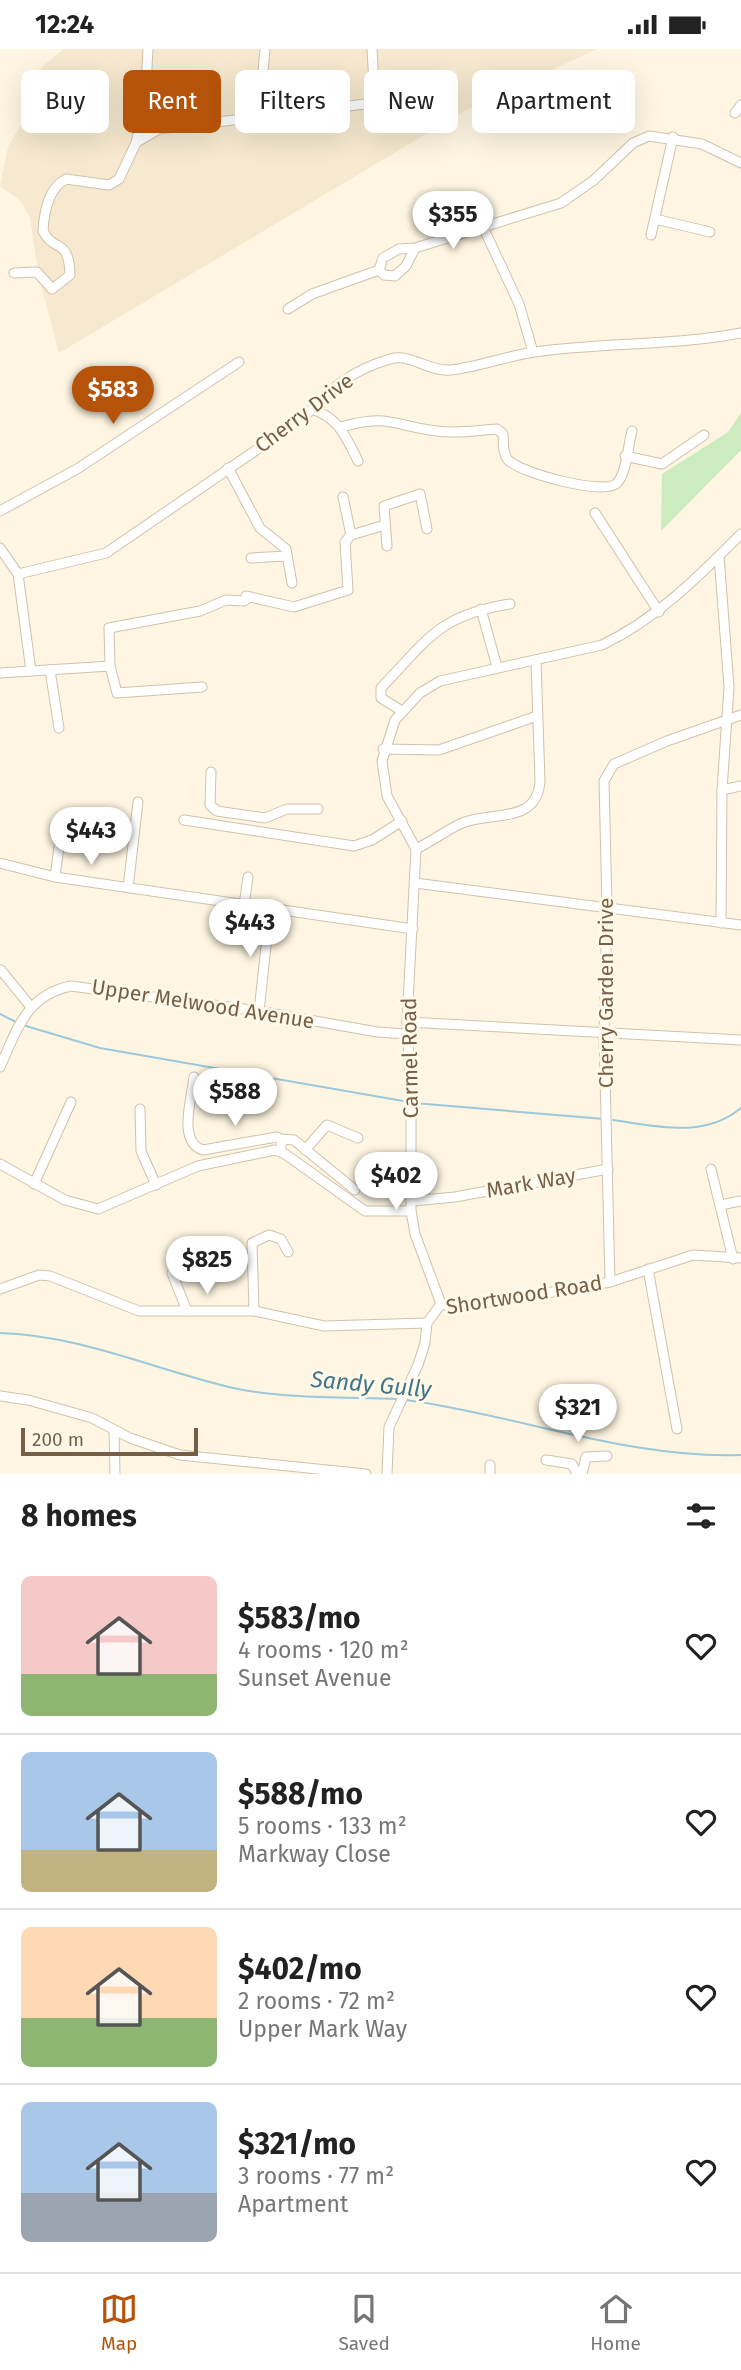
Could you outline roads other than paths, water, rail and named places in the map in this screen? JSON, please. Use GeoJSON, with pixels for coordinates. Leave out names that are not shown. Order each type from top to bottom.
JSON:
{"type":"FeatureCollection","features":[{"type":"Feature","properties":{"kind":"street"},"geometry":{"type":"LineString","coordinates":[[147,70],[148,49]]}},
{"type":"Feature","properties":{"kind":"street"},"geometry":{"type":"LineString","coordinates":[[263,70],[265,49]]}},
{"type":"Feature","properties":{"kind":"street"},"geometry":{"type":"LineString","coordinates":[[372,49],[374,70]]}},
{"type":"Feature","properties":{"kind":"street"},"geometry":{"type":"LineString","coordinates":[[14,273],[37,272],[52,289],[65,281],[70,275],[69,257],[43,231],[47,204],[59,184],[66,179],[102,185],[115,183],[136,143],[138,133]]}},
{"type":"Feature","properties":{"kind":"street"},"geometry":{"type":"LineString","coordinates":[[136,143],[150,133]]}},
{"type":"Feature","properties":{"kind":"street"},"geometry":{"type":"LineString","coordinates":[[288,309],[312,293],[379,269],[387,255],[398,249],[415,248],[571,198],[641,138],[673,137],[702,144],[741,163]]}},
{"type":"Feature","properties":{"kind":"street"},"geometry":{"type":"LineString","coordinates":[[651,235],[673,137]]}},
{"type":"Feature","properties":{"kind":"street"},"geometry":{"type":"LineString","coordinates":[[655,219],[710,232]]}},
{"type":"Feature","properties":{"kind":"street"},"geometry":{"type":"LineString","coordinates":[[483,227],[519,304],[533,352]]}},
{"type":"Feature","properties":{"kind":"street"},"geometry":{"type":"LineString","coordinates":[[379,269],[384,275],[395,276],[406,266],[415,248]]}},
{"type":"Feature","properties":{"kind":"street","name":"Cherry Drive"},"geometry":{"type":"LineString","coordinates":[[18,574],[106,553],[312,409],[328,390],[345,379],[390,359],[402,357],[424,366],[450,370],[533,352],[741,333]]}},
{"type":"Feature","properties":{"kind":"street"},"geometry":{"type":"LineString","coordinates":[[0,511],[77,469],[239,362]]}},
{"type":"Feature","properties":{"kind":"street"},"geometry":{"type":"LineString","coordinates":[[312,409],[327,415],[341,427],[358,461]]}},
{"type":"Feature","properties":{"kind":"street"},"geometry":{"type":"LineString","coordinates":[[341,427],[375,419],[440,432],[469,433],[497,429],[503,434],[505,455],[515,465],[548,477],[604,489],[618,483],[632,431]]}},
{"type":"Feature","properties":{"kind":"street"},"geometry":{"type":"LineString","coordinates":[[625,457],[662,464],[704,435]]}},
{"type":"Feature","properties":{"kind":"street"},"geometry":{"type":"LineString","coordinates":[[228,468],[260,528],[284,545],[292,583]]}},
{"type":"Feature","properties":{"kind":"street"},"geometry":{"type":"LineString","coordinates":[[387,546],[384,506],[420,494],[427,529]]}},
{"type":"Feature","properties":{"kind":"street"},"geometry":{"type":"LineString","coordinates":[[343,497],[351,535]]}},
{"type":"Feature","properties":{"kind":"street"},"geometry":{"type":"LineString","coordinates":[[595,513],[659,612]]}},
{"type":"Feature","properties":{"kind":"street"},"geometry":{"type":"LineString","coordinates":[[202,687],[117,693],[110,666],[108,631],[111,627],[200,611],[235,599],[244,601],[250,597],[294,607],[348,590],[344,546],[351,535],[385,525]]}},
{"type":"Feature","properties":{"kind":"street"},"geometry":{"type":"LineString","coordinates":[[536,661],[539,792],[521,813],[462,823],[416,849],[383,785],[383,749],[395,720],[402,711],[430,686],[497,667],[536,661],[602,645],[659,612],[741,534]]}},
{"type":"Feature","properties":{"kind":"street"},"geometry":{"type":"LineString","coordinates":[[0,548],[18,574],[31,671]]}},
{"type":"Feature","properties":{"kind":"street"},"geometry":{"type":"LineString","coordinates":[[251,558],[288,555]]}},
{"type":"Feature","properties":{"kind":"street"},"geometry":{"type":"LineString","coordinates":[[719,556],[728,719],[722,790],[721,923]]}},
{"type":"Feature","properties":{"kind":"street"},"geometry":{"type":"LineString","coordinates":[[402,711],[381,698],[381,688],[436,631],[450,620],[481,608],[510,604]]}},
{"type":"Feature","properties":{"kind":"street"},"geometry":{"type":"LineString","coordinates":[[481,608],[497,667]]}},
{"type":"Feature","properties":{"kind":"street"},"geometry":{"type":"LineString","coordinates":[[0,673],[110,666]]}},
{"type":"Feature","properties":{"kind":"street"},"geometry":{"type":"LineString","coordinates":[[50,670],[59,728]]}},
{"type":"Feature","properties":{"kind":"street","name":"Cherry Garden Drive"},"geometry":{"type":"LineString","coordinates":[[610,1282],[604,1034],[607,907],[604,781],[614,764],[667,741],[741,715]]}},
{"type":"Feature","properties":{"kind":"street"},"geometry":{"type":"LineString","coordinates":[[383,749],[439,750],[537,716]]}},
{"type":"Feature","properties":{"kind":"street"},"geometry":{"type":"LineString","coordinates":[[211,772],[211,807],[237,815],[265,818],[287,809],[318,809]]}},
{"type":"Feature","properties":{"kind":"street"},"geometry":{"type":"LineString","coordinates":[[722,790],[741,786]]}},
{"type":"Feature","properties":{"kind":"street"},"geometry":{"type":"LineString","coordinates":[[128,888],[138,802]]}},
{"type":"Feature","properties":{"kind":"street"},"geometry":{"type":"LineString","coordinates":[[235,828],[237,815]]}},
{"type":"Feature","properties":{"kind":"street"},"geometry":{"type":"LineString","coordinates":[[55,877],[63,817]]}},
{"type":"Feature","properties":{"kind":"street"},"geometry":{"type":"LineString","coordinates":[[184,820],[354,846],[372,840],[402,821]]}},
{"type":"Feature","properties":{"kind":"street","name":"Carmel Road"},"geometry":{"type":"LineString","coordinates":[[416,849],[407,1022],[411,1097],[411,1211],[415,1234],[441,1304]]}},
{"type":"Feature","properties":{"kind":"street"},"geometry":{"type":"LineString","coordinates":[[0,863],[55,877],[412,929]]}},
{"type":"Feature","properties":{"kind":"street"},"geometry":{"type":"LineString","coordinates":[[244,905],[248,877]]}},
{"type":"Feature","properties":{"kind":"street"},"geometry":{"type":"LineString","coordinates":[[415,883],[741,925]]}},
{"type":"Feature","properties":{"kind":"street"},"geometry":{"type":"LineString","coordinates":[[259,1011],[270,910]]}},
{"type":"Feature","properties":{"kind":"street"},"geometry":{"type":"LineString","coordinates":[[0,1067],[30,1006],[1,969]]}},
{"type":"Feature","properties":{"kind":"street","name":"Upper Melwood Avenue"},"geometry":{"type":"LineString","coordinates":[[30,1006],[56,989],[86,985],[377,1032],[407,1034]]}},
{"type":"Feature","properties":{"kind":"street"},"geometry":{"type":"LineString","coordinates":[[407,1022],[741,1040]]}},
{"type":"Feature","properties":{"kind":"street"},"geometry":{"type":"LineString","coordinates":[[194,1077],[188,1137],[194,1146],[203,1150],[291,1139],[355,1190]]}},
{"type":"Feature","properties":{"kind":"street"},"geometry":{"type":"LineString","coordinates":[[34,1184],[71,1102]]}},
{"type":"Feature","properties":{"kind":"street"},"geometry":{"type":"LineString","coordinates":[[140,1109],[141,1150],[156,1185]]}},
{"type":"Feature","properties":{"kind":"street"},"geometry":{"type":"LineString","coordinates":[[305,1150],[327,1125],[358,1138]]}},
{"type":"Feature","properties":{"kind":"street"},"geometry":{"type":"LineString","coordinates":[[280,1151],[281,1139]]}},
{"type":"Feature","properties":{"kind":"street"},"geometry":{"type":"LineString","coordinates":[[0,1164],[77,1205],[98,1209],[198,1166],[280,1151],[365,1211],[411,1211]]}},
{"type":"Feature","properties":{"kind":"street","name":"Mark Way"},"geometry":{"type":"LineString","coordinates":[[412,1201],[455,1197],[608,1169]]}},
{"type":"Feature","properties":{"kind":"street"},"geometry":{"type":"LineString","coordinates":[[711,1169],[737,1258]]}},
{"type":"Feature","properties":{"kind":"street"},"geometry":{"type":"LineString","coordinates":[[720,1205],[741,1201]]}},
{"type":"Feature","properties":{"kind":"street"},"geometry":{"type":"LineString","coordinates":[[254,1311],[252,1243],[269,1235],[281,1239],[288,1252]]}},
{"type":"Feature","properties":{"kind":"street","name":"Shortwood Road"},"geometry":{"type":"LineString","coordinates":[[387,1474],[389,1427],[418,1365],[425,1343],[427,1323],[441,1304],[459,1308],[610,1282],[694,1255],[737,1258]]}},
{"type":"Feature","properties":{"kind":"street"},"geometry":{"type":"LineString","coordinates":[[649,1269],[677,1429]]}},
{"type":"Feature","properties":{"kind":"street"},"geometry":{"type":"LineString","coordinates":[[172,1273],[187,1311]]}},
{"type":"Feature","properties":{"kind":"street"},"geometry":{"type":"LineString","coordinates":[[0,1289],[39,1275],[50,1276],[129,1308],[254,1311],[324,1326],[427,1323]]}},
{"type":"Feature","properties":{"kind":"street"},"geometry":{"type":"LineString","coordinates":[[0,1396],[28,1400],[83,1415],[180,1455],[366,1474]]}},
{"type":"Feature","properties":{"kind":"street"},"geometry":{"type":"LineString","coordinates":[[114,1430],[115,1474]]}},
{"type":"Feature","properties":{"kind":"street"},"geometry":{"type":"LineString","coordinates":[[580,1474],[586,1457],[607,1456]]}},
{"type":"Feature","properties":{"kind":"street"},"geometry":{"type":"LineString","coordinates":[[546,1460],[572,1464],[580,1474]]}},
{"type":"Feature","properties":{"kind":"street"},"geometry":{"type":"LineString","coordinates":[[242,1474],[244,1461]]}},
{"type":"Feature","properties":{"kind":"waterway"},"geometry":{"type":"LineString","coordinates":[[0,1014],[16,1022]]}},
{"type":"Feature","properties":{"kind":"waterway"},"geometry":{"type":"LineString","coordinates":[[26,1026],[100,1048],[409,1102]]}},
{"type":"Feature","properties":{"kind":"waterway"},"geometry":{"type":"LineString","coordinates":[[414,1103],[604,1119]]}},
{"type":"Feature","properties":{"kind":"waterway"},"geometry":{"type":"LineString","coordinates":[[613,1120],[663,1127],[696,1127],[727,1118],[741,1108]]}},
{"type":"Feature","properties":{"kind":"waterway","name":"Sandy Gully"},"geometry":{"type":"LineString","coordinates":[[0,1333],[59,1340],[252,1392],[397,1399]]}},
{"type":"Feature","properties":{"kind":"waterway","name":"Sandy Gully"},"geometry":{"type":"LineString","coordinates":[[406,1400],[656,1450],[741,1455]]}}]}
